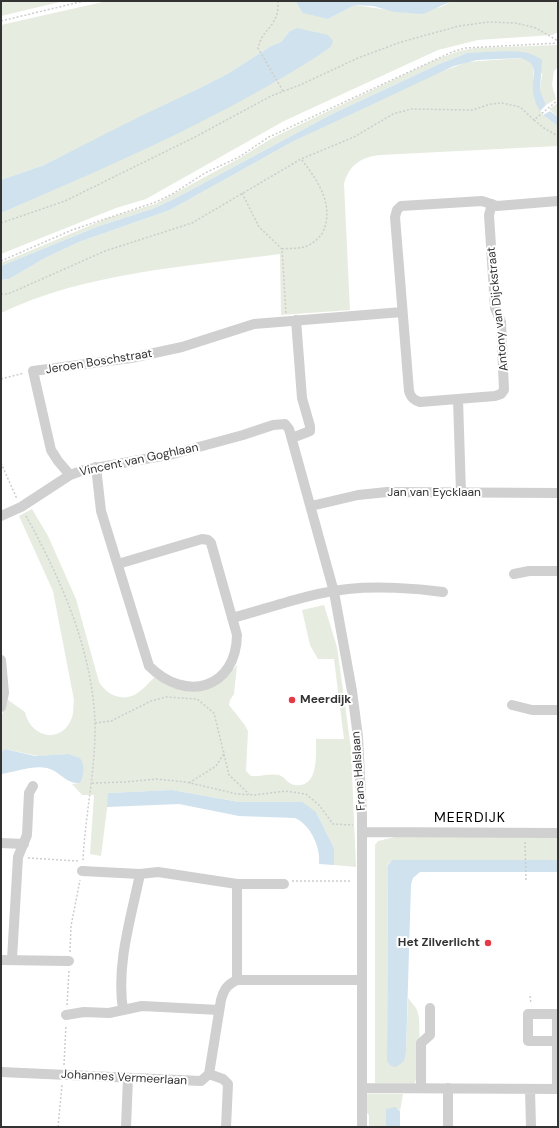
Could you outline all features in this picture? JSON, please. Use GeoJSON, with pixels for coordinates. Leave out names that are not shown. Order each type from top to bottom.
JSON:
{"type":"FeatureCollection","features":[{"type":"Feature","properties":{"kind":"street"},"geometry":{"type":"LineString","coordinates":[[402,312],[395,217],[397,210],[401,206],[482,201],[497,206],[558,201]]}},
{"type":"Feature","properties":{"kind":"street","name":"Antony van Dijckstraat"},"geometry":{"type":"LineString","coordinates":[[402,312],[411,397],[420,402],[495,396],[501,394],[505,384],[501,322],[495,300],[489,215],[492,204]]}},
{"type":"Feature","properties":{"kind":"street","name":"Jeroen Boschstraat"},"geometry":{"type":"LineString","coordinates":[[70,475],[51,450],[33,371],[132,358],[182,346],[254,324],[402,312]]}},
{"type":"Feature","properties":{"kind":"street"},"geometry":{"type":"LineString","coordinates":[[292,321],[302,398],[310,426],[310,431],[292,438]]}},
{"type":"Feature","properties":{"kind":"street"},"geometry":{"type":"LineString","coordinates":[[458,399],[461,493]]}},
{"type":"Feature","properties":{"kind":"street","name":"Frans Halslaan"},"geometry":{"type":"LineString","coordinates":[[285,424],[289,429],[292,438],[334,592],[352,691],[360,768],[363,829],[362,1127]]}},
{"type":"Feature","properties":{"kind":"street","name":"Vincent van Goghlaan"},"geometry":{"type":"LineString","coordinates":[[1,516],[21,507],[70,475],[96,467],[173,454],[243,435],[273,425],[285,424]]}},
{"type":"Feature","properties":{"kind":"street"},"geometry":{"type":"LineString","coordinates":[[96,467],[101,511],[150,666],[158,675],[171,683],[184,687],[199,687],[211,682],[223,673],[231,662],[237,648],[237,635],[208,540],[202,540],[118,564]]}},
{"type":"Feature","properties":{"kind":"street","name":"Jan van Eycklaan"},"geometry":{"type":"LineString","coordinates":[[311,506],[358,495],[380,493],[558,493]]}},
{"type":"Feature","properties":{"kind":"street"},"geometry":{"type":"LineString","coordinates":[[514,574],[529,571],[558,571]]}},
{"type":"Feature","properties":{"kind":"street"},"geometry":{"type":"LineString","coordinates":[[232,618],[348,589],[421,589],[443,592]]}},
{"type":"Feature","properties":{"kind":"street"},"geometry":{"type":"LineString","coordinates":[[1,660],[4,693],[1,707]]}},
{"type":"Feature","properties":{"kind":"street"},"geometry":{"type":"LineString","coordinates":[[512,705],[532,710],[558,710]]}},
{"type":"Feature","properties":{"kind":"street"},"geometry":{"type":"LineString","coordinates":[[12,959],[18,857],[27,835],[29,793],[34,786]]}},
{"type":"Feature","properties":{"kind":"street"},"geometry":{"type":"LineString","coordinates":[[363,829],[558,833]]}},
{"type":"Feature","properties":{"kind":"street"},"geometry":{"type":"LineString","coordinates":[[1,843],[24,844]]}},
{"type":"Feature","properties":{"kind":"street"},"geometry":{"type":"LineString","coordinates":[[82,866],[140,874],[158,872],[238,884],[284,884]]}},
{"type":"Feature","properties":{"kind":"street"},"geometry":{"type":"LineString","coordinates":[[123,1010],[121,999],[124,952],[140,874]]}},
{"type":"Feature","properties":{"kind":"street"},"geometry":{"type":"LineString","coordinates":[[237,980],[238,884]]}},
{"type":"Feature","properties":{"kind":"street"},"geometry":{"type":"LineString","coordinates":[[1,960],[69,961]]}},
{"type":"Feature","properties":{"kind":"street"},"geometry":{"type":"LineString","coordinates":[[226,1127],[228,1084],[223,1079],[209,1074],[219,1010],[224,990],[228,985],[237,980],[362,980]]}},
{"type":"Feature","properties":{"kind":"street"},"geometry":{"type":"LineString","coordinates":[[66,1015],[84,1012],[109,1013],[142,1006],[219,1010]]}},
{"type":"Feature","properties":{"kind":"street"},"geometry":{"type":"LineString","coordinates":[[421,1088],[421,1043],[430,1035],[430,1008]]}},
{"type":"Feature","properties":{"kind":"street"},"geometry":{"type":"LineString","coordinates":[[362,1088],[557,1089],[557,1041]]}},
{"type":"Feature","properties":{"kind":"street","name":"Johannes Vermeerlaan"},"geometry":{"type":"LineString","coordinates":[[1,1072],[201,1081],[209,1074]]}},
{"type":"Feature","properties":{"kind":"street"},"geometry":{"type":"LineString","coordinates":[[126,1127],[128,1078]]}},
{"type":"Feature","properties":{"kind":"street"},"geometry":{"type":"LineString","coordinates":[[448,1088],[448,1127]]}},
{"type":"Feature","properties":{"kind":"street"},"geometry":{"type":"LineString","coordinates":[[530,1089],[531,1127]]}},
{"type":"Feature","properties":{"kind":"path"},"geometry":{"type":"LineString","coordinates":[[1,21],[84,1]]}},
{"type":"Feature","properties":{"kind":"path"},"geometry":{"type":"LineString","coordinates":[[278,1],[277,16],[271,27],[261,36],[258,48],[283,91]]}},
{"type":"Feature","properties":{"kind":"path"},"geometry":{"type":"LineString","coordinates":[[1,222],[65,201],[283,91],[300,85],[358,58],[401,42],[460,26],[489,22],[516,23],[536,28],[558,42]]}},
{"type":"Feature","properties":{"kind":"path"},"geometry":{"type":"LineString","coordinates":[[1,261],[72,230],[156,202],[174,193],[205,173],[239,157],[269,137],[452,52],[465,48],[558,42]]}},
{"type":"Feature","properties":{"kind":"path"},"geometry":{"type":"LineString","coordinates":[[535,119],[550,105],[558,100]]}},
{"type":"Feature","properties":{"kind":"path"},"geometry":{"type":"LineString","coordinates":[[1,294],[8,294],[105,251],[192,223],[241,192],[301,159],[354,137],[393,114],[411,109],[472,110],[491,104],[502,103],[520,107],[544,128],[558,136]]}},
{"type":"Feature","properties":{"kind":"path"},"geometry":{"type":"LineString","coordinates":[[282,249],[304,247],[312,243],[321,235],[326,224],[327,212],[324,197],[315,177],[301,159]]}},
{"type":"Feature","properties":{"kind":"path"},"geometry":{"type":"LineString","coordinates":[[241,192],[259,228],[282,249],[292,321]]}},
{"type":"Feature","properties":{"kind":"path"},"geometry":{"type":"LineString","coordinates":[[1,379],[33,371]]}},
{"type":"Feature","properties":{"kind":"path"},"geometry":{"type":"LineString","coordinates":[[1,463],[21,507],[48,555],[68,604],[80,642],[90,684],[95,723],[92,784],[84,828],[82,866],[71,926],[63,1075],[58,1127]]}},
{"type":"Feature","properties":{"kind":"path"},"geometry":{"type":"LineString","coordinates":[[95,723],[111,721],[151,701],[166,697],[197,699],[214,713],[225,752],[229,775],[249,794]]}},
{"type":"Feature","properties":{"kind":"path"},"geometry":{"type":"LineString","coordinates":[[188,783],[216,766],[225,752]]}},
{"type":"Feature","properties":{"kind":"path"},"geometry":{"type":"LineString","coordinates":[[92,784],[156,778],[188,783],[223,792],[249,794],[285,791],[306,794],[319,805],[333,824],[363,829]]}},
{"type":"Feature","properties":{"kind":"path"},"geometry":{"type":"LineString","coordinates":[[525,833],[526,880]]}},
{"type":"Feature","properties":{"kind":"path"},"geometry":{"type":"LineString","coordinates":[[18,857],[82,866]]}},
{"type":"Feature","properties":{"kind":"path"},"geometry":{"type":"LineString","coordinates":[[284,884],[288,881],[363,881]]}},
{"type":"Feature","properties":{"kind":"shaded area"},"geometry":{"type":"Polygon","coordinates":[[[1,1],[64,1],[1,16],[1,1]]]}},
{"type":"Feature","properties":{"kind":"shaded area"},"geometry":{"type":"Polygon","coordinates":[[[107,1],[295,1],[298,6],[328,19],[355,5],[408,13],[441,7],[452,1],[558,1],[558,32],[552,35],[478,40],[438,50],[284,121],[146,199],[116,208],[1,254],[1,213],[116,162],[251,95],[331,47],[289,32],[281,42],[271,46],[229,73],[202,87],[44,165],[1,180],[1,25],[107,1]]]}},
{"type":"Feature","properties":{"kind":"shaded area"},"geometry":{"type":"Polygon","coordinates":[[[558,45],[558,67],[554,71],[552,85],[556,99],[546,105],[540,90],[542,74],[523,52],[467,53],[437,65],[332,114],[174,199],[152,209],[99,226],[1,266],[1,263],[108,218],[155,204],[238,159],[274,137],[435,60],[459,51],[475,48],[558,45]]]}},
{"type":"Feature","properties":{"kind":"shaded area"},"geometry":{"type":"Polygon","coordinates":[[[522,58],[528,60],[533,65],[534,99],[543,115],[558,126],[558,146],[380,155],[367,158],[357,163],[349,172],[344,184],[350,310],[281,315],[280,254],[174,267],[102,280],[33,299],[1,313],[1,280],[9,279],[45,258],[79,242],[170,210],[292,142],[428,77],[467,62],[522,58]]]}},
{"type":"Feature","properties":{"kind":"shaded area"},"geometry":{"type":"Polygon","coordinates":[[[558,103],[558,117],[549,109],[558,103]]]}},
{"type":"Feature","properties":{"kind":"shaded area"},"geometry":{"type":"Polygon","coordinates":[[[32,509],[48,536],[76,599],[99,682],[102,687],[111,694],[120,697],[131,696],[136,694],[155,677],[171,687],[185,690],[222,681],[237,665],[234,694],[229,705],[248,731],[246,771],[251,776],[272,774],[279,775],[294,785],[302,785],[308,782],[314,770],[316,762],[316,739],[344,739],[334,659],[318,659],[310,645],[302,610],[324,605],[337,647],[351,749],[356,867],[334,865],[334,848],[316,812],[269,802],[239,802],[172,790],[109,793],[101,856],[90,854],[94,795],[82,795],[72,784],[80,783],[68,754],[38,756],[5,749],[1,752],[1,717],[8,700],[25,712],[32,726],[44,734],[51,735],[65,729],[73,714],[74,700],[53,591],[19,516],[32,509]]]}},
{"type":"Feature","properties":{"kind":"shaded area"},"geometry":{"type":"Polygon","coordinates":[[[395,837],[558,837],[558,860],[392,860],[388,864],[387,1061],[406,1051],[408,998],[415,1007],[419,1019],[418,1068],[415,1083],[375,1083],[375,845],[378,841],[395,837]]]}},
{"type":"Feature","properties":{"kind":"shaded area"},"geometry":{"type":"Polygon","coordinates":[[[368,1094],[403,1094],[400,1111],[399,1109],[386,1109],[386,1127],[369,1127],[369,1115],[366,1112],[366,1096],[368,1094]]]}},
{"type":"Feature","properties":{"kind":"water"},"geometry":{"type":"Polygon","coordinates":[[[295,1],[452,1],[423,14],[394,12],[373,6],[355,5],[328,19],[303,13],[295,1]]]}},
{"type":"Feature","properties":{"kind":"water"},"geometry":{"type":"Polygon","coordinates":[[[297,28],[328,35],[333,41],[331,47],[293,71],[212,116],[128,157],[1,213],[1,180],[44,165],[202,87],[229,73],[271,46],[281,42],[289,32],[297,28]]]}},
{"type":"Feature","properties":{"kind":"water"},"geometry":{"type":"Polygon","coordinates":[[[508,51],[522,52],[536,56],[542,60],[540,90],[546,105],[540,111],[533,93],[533,67],[527,60],[521,58],[477,60],[454,66],[292,142],[170,210],[79,242],[45,258],[9,279],[1,280],[1,266],[99,226],[152,209],[174,199],[332,114],[437,65],[467,53],[508,51]]]}},
{"type":"Feature","properties":{"kind":"water"},"geometry":{"type":"Polygon","coordinates":[[[550,111],[558,117],[558,126],[543,115],[550,111]]]}},
{"type":"Feature","properties":{"kind":"water"},"geometry":{"type":"Polygon","coordinates":[[[5,749],[35,756],[68,754],[80,758],[83,764],[83,770],[80,783],[70,782],[56,772],[42,767],[1,774],[1,752],[5,749]]]}},
{"type":"Feature","properties":{"kind":"water"},"geometry":{"type":"Polygon","coordinates":[[[172,790],[239,802],[302,802],[316,812],[334,848],[334,865],[319,864],[317,844],[314,838],[306,826],[295,818],[239,816],[179,804],[107,807],[108,793],[172,790]]]}},
{"type":"Feature","properties":{"kind":"water"},"geometry":{"type":"Polygon","coordinates":[[[392,860],[558,860],[558,872],[420,872],[413,878],[411,884],[406,1051],[404,1061],[396,1067],[391,1066],[387,1061],[388,865],[392,860]]]}},
{"type":"Feature","properties":{"kind":"water"},"geometry":{"type":"Polygon","coordinates":[[[395,1107],[400,1111],[400,1127],[386,1127],[386,1109],[395,1107]]]}},
{"type":"Feature","properties":{"kind":"place","name":"Meerdijk"},"geometry":{"type":"Point","coordinates":[292,700]}},
{"type":"Feature","properties":{"kind":"place","name":"Het Zilverlicht"},"geometry":{"type":"Point","coordinates":[488,943]}},
{"type":"Feature","properties":{"kind":"district","name":"MEERDIJK"},"geometry":{"type":"Point","coordinates":[470,818]}}]}
